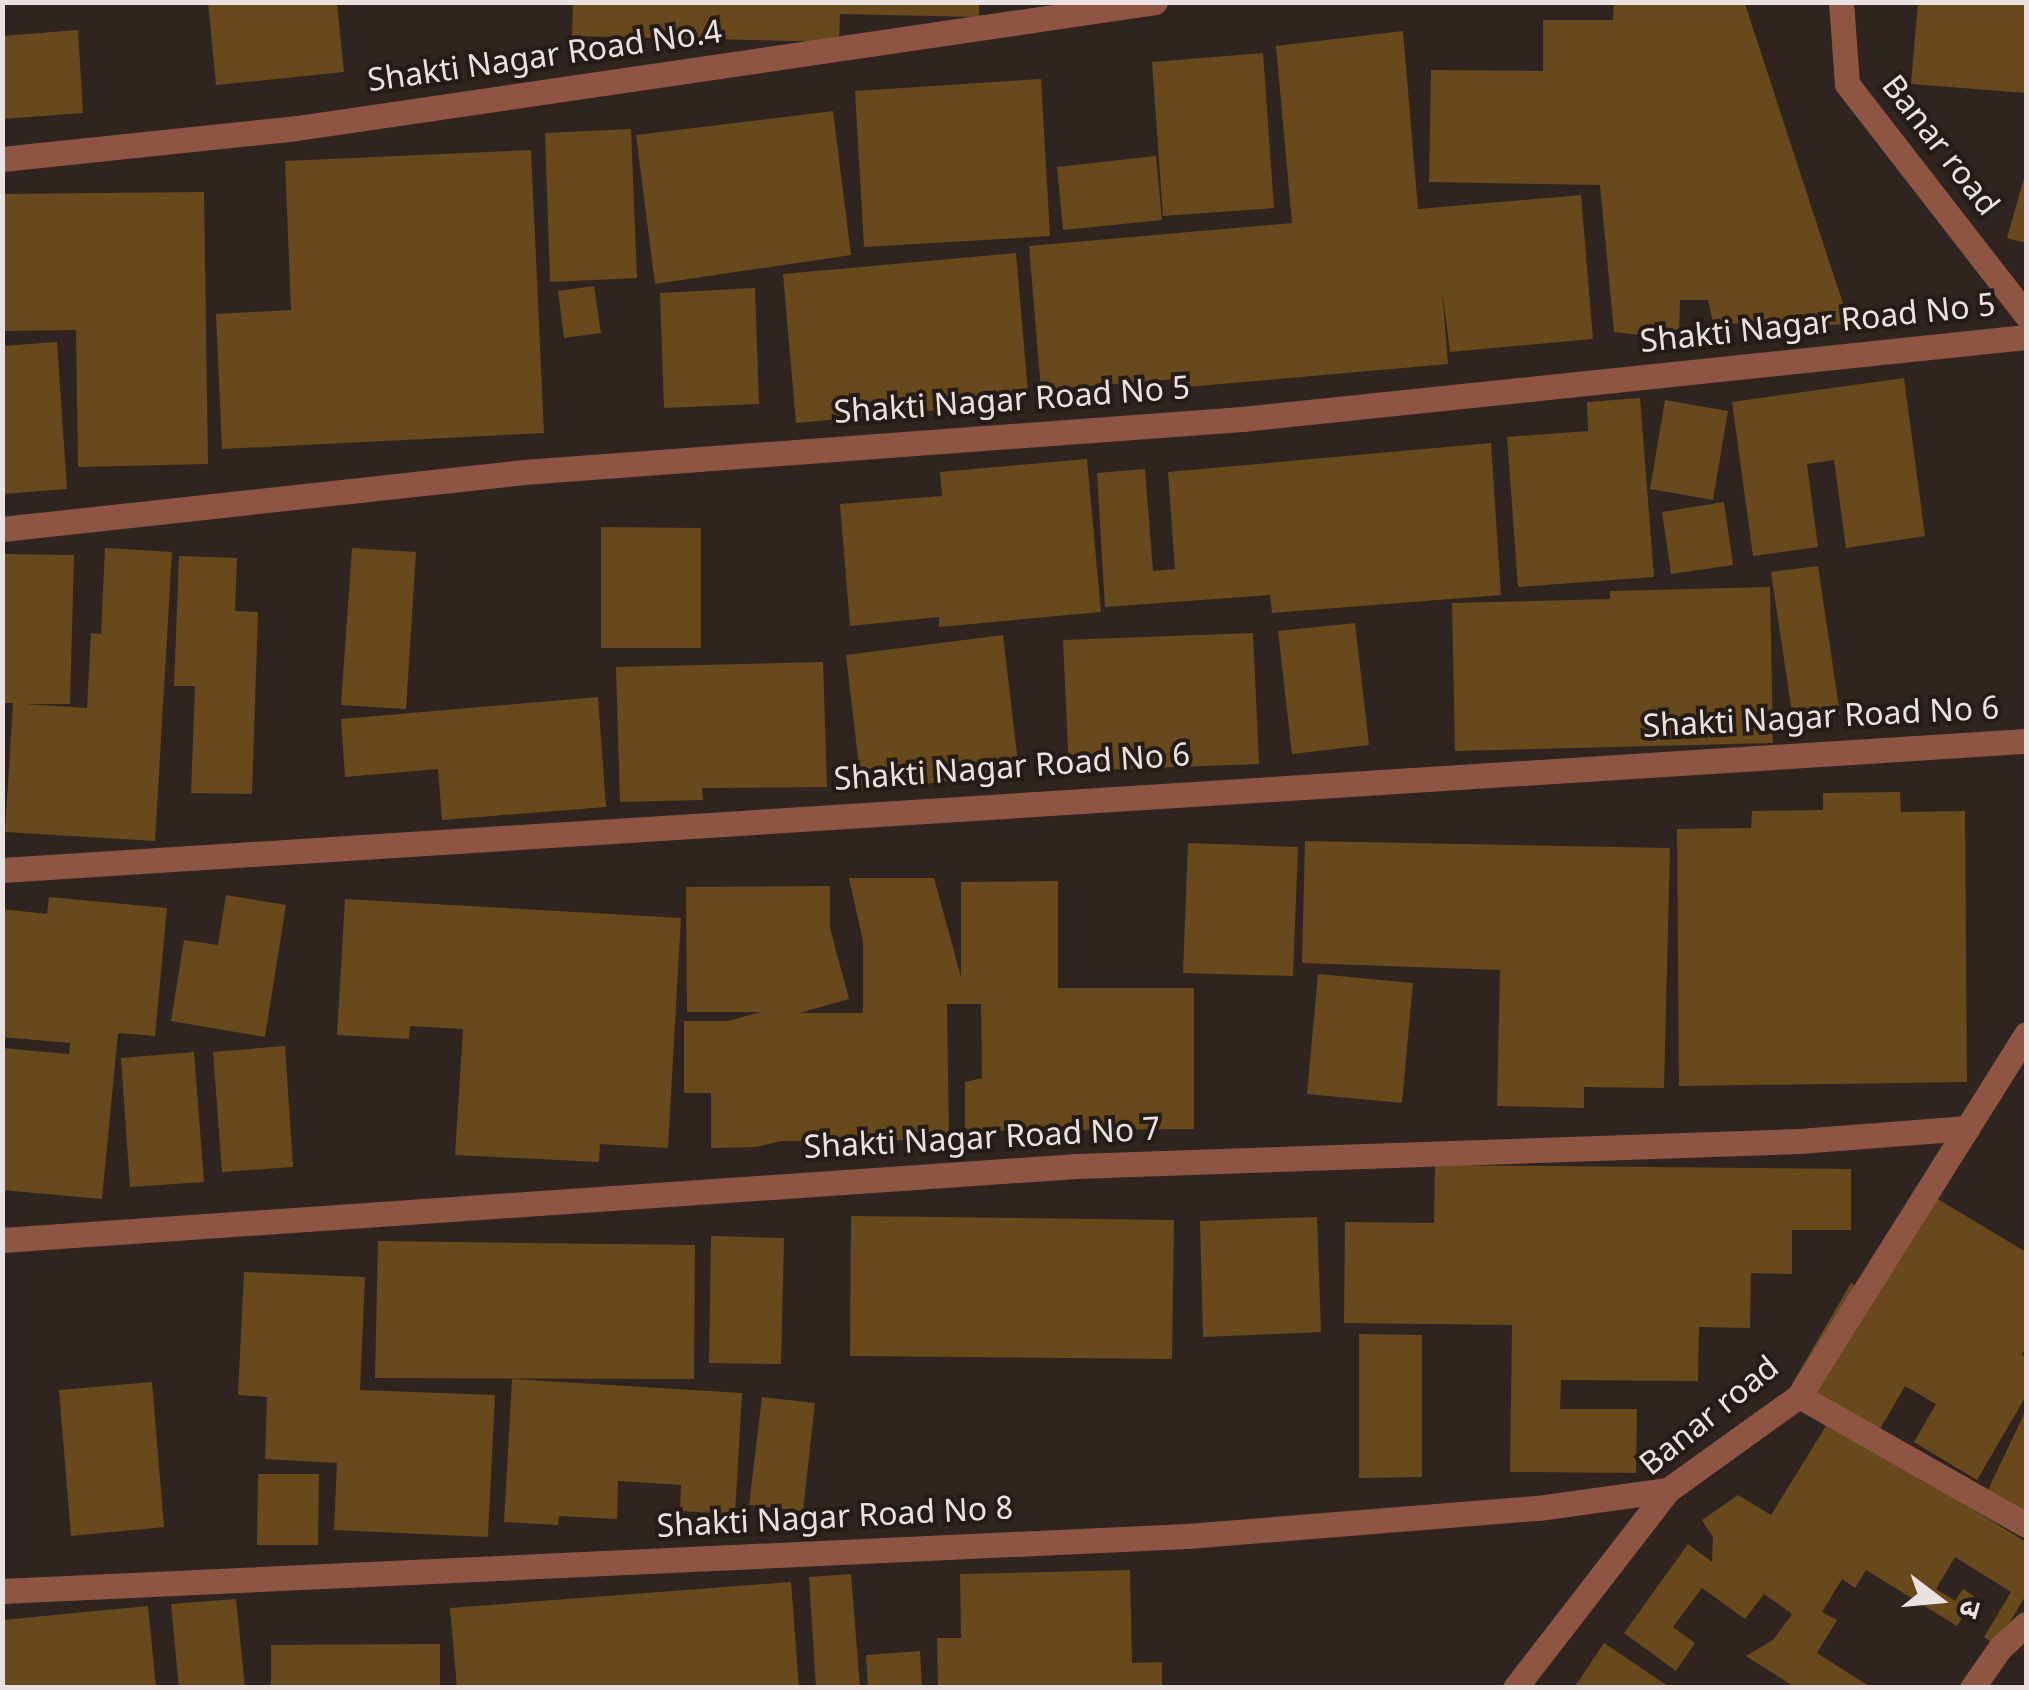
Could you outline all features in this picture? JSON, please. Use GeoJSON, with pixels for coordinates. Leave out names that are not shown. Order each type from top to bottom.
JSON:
{"type":"FeatureCollection","features":[{"type":"Feature","properties":{"kind":"street","name":"Shakti Nagar Road No.4"},"geometry":{"type":"LineString","coordinates":[[2,159],[297,128],[1155,2]]}},
{"type":"Feature","properties":{"kind":"street","name":"Banar road"},"geometry":{"type":"LineString","coordinates":[[1841,2],[1847,84],[2026,315]]}},
{"type":"Feature","properties":{"kind":"street","name":"Shakti Nagar Road No 5"},"geometry":{"type":"LineString","coordinates":[[2,529],[524,472],[1242,419],[2026,337]]}},
{"type":"Feature","properties":{"kind":"street","name":"Shakti Nagar Road No 6"},"geometry":{"type":"LineString","coordinates":[[2,870],[1887,746],[2026,741]]}},
{"type":"Feature","properties":{"kind":"street","name":"Banar road"},"geometry":{"type":"LineString","coordinates":[[1514,1688],[1668,1490],[1799,1396],[2026,1034]]}},
{"type":"Feature","properties":{"kind":"street","name":"Shakti Nagar Road No 7"},"geometry":{"type":"LineString","coordinates":[[2,1240],[1076,1166],[1799,1141],[1967,1128]]}},
{"type":"Feature","properties":{"kind":"street"},"geometry":{"type":"LineString","coordinates":[[1799,1396],[2026,1525]]}},
{"type":"Feature","properties":{"kind":"street","name":"Shakti Nagar Road No 8"},"geometry":{"type":"LineString","coordinates":[[2,1591],[1188,1536],[1538,1508],[1668,1490]]}},
{"type":"Feature","properties":{"kind":"street"},"geometry":{"type":"LineString","coordinates":[[1972,1688],[2000,1648],[2026,1624]]}},
{"type":"Feature","properties":{"kind":"building"},"geometry":{"type":"Polygon","coordinates":[[[208,2],[337,4],[344,72],[216,85],[208,2]]]}},
{"type":"Feature","properties":{"kind":"building"},"geometry":{"type":"Polygon","coordinates":[[[573,2],[979,2],[979,17],[840,14],[839,42],[572,36],[573,2]]]}},
{"type":"Feature","properties":{"kind":"building"},"geometry":{"type":"Polygon","coordinates":[[[1614,2],[1745,4],[1850,325],[1713,323],[1708,300],[1680,300],[1679,340],[1614,332],[1600,185],[1429,182],[1431,70],[1543,71],[1543,20],[1613,20],[1614,2]]]}},
{"type":"Feature","properties":{"kind":"building"},"geometry":{"type":"Polygon","coordinates":[[[1918,2],[2026,2],[2026,93],[1911,84],[1918,2]]]}},
{"type":"Feature","properties":{"kind":"building"},"geometry":{"type":"Polygon","coordinates":[[[78,30],[83,113],[2,119],[2,36],[78,30]]]}},
{"type":"Feature","properties":{"kind":"building"},"geometry":{"type":"Polygon","coordinates":[[[1403,31],[1418,209],[1581,195],[1593,339],[1450,352],[1442,289],[1448,364],[1176,388],[1176,379],[1041,390],[1029,246],[1292,223],[1276,46],[1403,31]]]}},
{"type":"Feature","properties":{"kind":"building"},"geometry":{"type":"Polygon","coordinates":[[[1263,53],[1274,208],[1163,216],[1152,62],[1263,53]]]}},
{"type":"Feature","properties":{"kind":"building"},"geometry":{"type":"Polygon","coordinates":[[[1041,79],[1050,236],[864,247],[855,91],[1041,79]]]}},
{"type":"Feature","properties":{"kind":"building"},"geometry":{"type":"Polygon","coordinates":[[[833,111],[851,255],[655,284],[636,135],[833,111]]]}},
{"type":"Feature","properties":{"kind":"building"},"geometry":{"type":"Polygon","coordinates":[[[631,129],[637,278],[550,282],[545,133],[631,129]]]}},
{"type":"Feature","properties":{"kind":"building"},"geometry":{"type":"Polygon","coordinates":[[[531,150],[544,433],[222,449],[216,314],[291,310],[285,161],[531,150]]]}},
{"type":"Feature","properties":{"kind":"building"},"geometry":{"type":"Polygon","coordinates":[[[1156,156],[1162,220],[1063,230],[1057,167],[1156,156]]]}},
{"type":"Feature","properties":{"kind":"building"},"geometry":{"type":"Polygon","coordinates":[[[2026,171],[2026,243],[2007,238],[2026,171]]]}},
{"type":"Feature","properties":{"kind":"building"},"geometry":{"type":"Polygon","coordinates":[[[204,192],[208,464],[78,467],[76,330],[2,331],[2,194],[204,192]]]}},
{"type":"Feature","properties":{"kind":"building"},"geometry":{"type":"Polygon","coordinates":[[[1016,253],[1028,393],[962,399],[962,408],[796,423],[783,274],[1016,253]]]}},
{"type":"Feature","properties":{"kind":"building"},"geometry":{"type":"Polygon","coordinates":[[[594,286],[601,333],[564,338],[558,291],[594,286]]]}},
{"type":"Feature","properties":{"kind":"building"},"geometry":{"type":"Polygon","coordinates":[[[755,288],[759,404],[664,408],[660,293],[755,288]]]}},
{"type":"Feature","properties":{"kind":"building"},"geometry":{"type":"Polygon","coordinates":[[[57,342],[67,489],[2,494],[2,346],[57,342]]]}},
{"type":"Feature","properties":{"kind":"building"},"geometry":{"type":"Polygon","coordinates":[[[1904,378],[1925,536],[1846,548],[1834,460],[1807,464],[1818,547],[1753,556],[1732,402],[1904,378]]]}},
{"type":"Feature","properties":{"kind":"building"},"geometry":{"type":"Polygon","coordinates":[[[1640,398],[1654,577],[1518,587],[1507,437],[1588,431],[1587,402],[1640,398]]]}},
{"type":"Feature","properties":{"kind":"building"},"geometry":{"type":"Polygon","coordinates":[[[1665,400],[1728,411],[1713,500],[1650,489],[1665,400]]]}},
{"type":"Feature","properties":{"kind":"building"},"geometry":{"type":"Polygon","coordinates":[[[1491,443],[1501,595],[1272,613],[1270,595],[1105,607],[1097,473],[1145,469],[1153,571],[1175,569],[1168,472],[1491,443]]]}},
{"type":"Feature","properties":{"kind":"building"},"geometry":{"type":"Polygon","coordinates":[[[1087,459],[1101,612],[939,627],[939,617],[850,626],[840,504],[942,496],[940,472],[1087,459]]]}},
{"type":"Feature","properties":{"kind":"building"},"geometry":{"type":"Polygon","coordinates":[[[1724,502],[1733,565],[1671,574],[1662,512],[1724,502]]]}},
{"type":"Feature","properties":{"kind":"building"},"geometry":{"type":"Polygon","coordinates":[[[601,527],[701,528],[701,648],[601,648],[601,527]]]}},
{"type":"Feature","properties":{"kind":"building"},"geometry":{"type":"Polygon","coordinates":[[[105,548],[172,552],[155,841],[5,832],[13,703],[2,703],[2,554],[74,555],[70,704],[25,704],[87,708],[91,633],[101,634],[105,548]]]}},
{"type":"Feature","properties":{"kind":"building"},"geometry":{"type":"Polygon","coordinates":[[[352,548],[416,552],[406,709],[341,705],[352,548]]]}},
{"type":"Feature","properties":{"kind":"building"},"geometry":{"type":"Polygon","coordinates":[[[179,556],[237,558],[235,611],[258,612],[252,794],[191,793],[195,686],[174,686],[179,556]]]}},
{"type":"Feature","properties":{"kind":"building"},"geometry":{"type":"Polygon","coordinates":[[[1818,566],[1840,714],[1793,720],[1771,572],[1818,566]]]}},
{"type":"Feature","properties":{"kind":"building"},"geometry":{"type":"Polygon","coordinates":[[[1770,587],[1773,743],[1455,751],[1452,603],[1610,599],[1610,591],[1770,587]]]}},
{"type":"Feature","properties":{"kind":"building"},"geometry":{"type":"Polygon","coordinates":[[[1355,623],[1369,745],[1292,754],[1278,631],[1355,623]]]}},
{"type":"Feature","properties":{"kind":"building"},"geometry":{"type":"Polygon","coordinates":[[[1253,633],[1259,764],[1069,771],[1063,640],[1253,633]]]}},
{"type":"Feature","properties":{"kind":"building"},"geometry":{"type":"Polygon","coordinates":[[[1003,635],[1019,772],[862,792],[846,655],[1003,635]]]}},
{"type":"Feature","properties":{"kind":"building"},"geometry":{"type":"Polygon","coordinates":[[[823,662],[827,787],[702,788],[703,800],[620,802],[616,667],[823,662]]]}},
{"type":"Feature","properties":{"kind":"building"},"geometry":{"type":"Polygon","coordinates":[[[598,697],[606,807],[442,820],[438,769],[345,777],[341,719],[598,697]]]}},
{"type":"Feature","properties":{"kind":"building"},"geometry":{"type":"Polygon","coordinates":[[[1900,792],[1901,812],[1965,811],[1967,1082],[1679,1086],[1677,829],[1751,828],[1752,811],[1823,810],[1823,793],[1900,792]]]}},
{"type":"Feature","properties":{"kind":"building"},"geometry":{"type":"Polygon","coordinates":[[[1305,841],[1670,848],[1664,1088],[1584,1087],[1584,1108],[1497,1106],[1500,970],[1302,963],[1305,841]]]}},
{"type":"Feature","properties":{"kind":"building"},"geometry":{"type":"Polygon","coordinates":[[[1188,843],[1298,847],[1293,976],[1183,973],[1188,843]]]}},
{"type":"Feature","properties":{"kind":"building"},"geometry":{"type":"Polygon","coordinates":[[[849,878],[934,878],[961,977],[961,882],[1058,881],[1058,988],[1194,988],[1194,1129],[965,1131],[965,1082],[982,1078],[981,1004],[947,1004],[949,1140],[781,1141],[756,1147],[711,1148],[711,1093],[684,1093],[684,1021],[728,1021],[761,1012],[687,1012],[686,887],[830,886],[830,928],[849,999],[799,1013],[863,1013],[863,941],[849,878]]]}},
{"type":"Feature","properties":{"kind":"building"},"geometry":{"type":"Polygon","coordinates":[[[226,895],[286,905],[265,1037],[171,1021],[184,940],[218,945],[226,895]]]}},
{"type":"Feature","properties":{"kind":"building"},"geometry":{"type":"Polygon","coordinates":[[[49,897],[167,908],[155,1036],[118,1033],[102,1199],[2,1190],[2,1048],[69,1054],[70,1043],[2,1037],[2,909],[47,914],[49,897]]]}},
{"type":"Feature","properties":{"kind":"building"},"geometry":{"type":"Polygon","coordinates":[[[345,899],[681,918],[668,1148],[600,1144],[599,1162],[455,1155],[463,1029],[410,1026],[409,1039],[337,1035],[345,899]]]}},
{"type":"Feature","properties":{"kind":"building"},"geometry":{"type":"Polygon","coordinates":[[[1318,974],[1413,983],[1402,1103],[1307,1094],[1318,974]]]}},
{"type":"Feature","properties":{"kind":"building"},"geometry":{"type":"Polygon","coordinates":[[[285,1046],[293,1167],[222,1172],[213,1052],[285,1046]]]}},
{"type":"Feature","properties":{"kind":"building"},"geometry":{"type":"Polygon","coordinates":[[[194,1052],[204,1182],[130,1187],[121,1058],[194,1052]]]}},
{"type":"Feature","properties":{"kind":"building"},"geometry":{"type":"Polygon","coordinates":[[[1435,1165],[1851,1169],[1851,1230],[1792,1230],[1792,1274],[1751,1273],[1750,1328],[1699,1327],[1698,1381],[1561,1380],[1560,1409],[1637,1409],[1636,1473],[1510,1472],[1512,1325],[1344,1323],[1345,1222],[1434,1223],[1435,1165]]]}},
{"type":"Feature","properties":{"kind":"building"},"geometry":{"type":"Polygon","coordinates":[[[1931,1195],[2026,1252],[2026,1346],[2022,1355],[2026,1358],[2026,1396],[1977,1480],[1914,1442],[1936,1404],[1905,1386],[1877,1434],[1792,1384],[1851,1283],[1872,1296],[1931,1195]]]}},
{"type":"Feature","properties":{"kind":"building"},"geometry":{"type":"Polygon","coordinates":[[[851,1216],[1174,1220],[1172,1359],[850,1356],[851,1216]]]}},
{"type":"Feature","properties":{"kind":"building"},"geometry":{"type":"Polygon","coordinates":[[[1317,1217],[1321,1332],[1203,1337],[1200,1221],[1317,1217]]]}},
{"type":"Feature","properties":{"kind":"building"},"geometry":{"type":"Polygon","coordinates":[[[711,1236],[784,1238],[781,1364],[709,1363],[711,1236]]]}},
{"type":"Feature","properties":{"kind":"building"},"geometry":{"type":"Polygon","coordinates":[[[378,1241],[695,1245],[694,1379],[375,1378],[378,1241]]]}},
{"type":"Feature","properties":{"kind":"building"},"geometry":{"type":"Polygon","coordinates":[[[244,1272],[365,1277],[360,1390],[495,1395],[488,1537],[334,1530],[337,1463],[265,1459],[267,1397],[238,1395],[244,1272]]]}},
{"type":"Feature","properties":{"kind":"building"},"geometry":{"type":"Polygon","coordinates":[[[1359,1334],[1422,1335],[1422,1477],[1359,1478],[1359,1334]]]}},
{"type":"Feature","properties":{"kind":"building"},"geometry":{"type":"Polygon","coordinates":[[[512,1379],[742,1393],[735,1514],[680,1511],[681,1485],[618,1481],[617,1519],[559,1516],[558,1525],[504,1522],[512,1379]]]}},
{"type":"Feature","properties":{"kind":"building"},"geometry":{"type":"Polygon","coordinates":[[[152,1382],[164,1527],[71,1536],[59,1390],[152,1382]]]}},
{"type":"Feature","properties":{"kind":"building"},"geometry":{"type":"Polygon","coordinates":[[[762,1397],[815,1403],[803,1511],[749,1505],[762,1397]]]}},
{"type":"Feature","properties":{"kind":"building"},"geometry":{"type":"Polygon","coordinates":[[[2026,1410],[2026,1511],[1987,1492],[2026,1410]]]}},
{"type":"Feature","properties":{"kind":"building"},"geometry":{"type":"Polygon","coordinates":[[[1829,1421],[2026,1542],[2026,1595],[1996,1645],[1984,1637],[2011,1592],[1955,1557],[1936,1589],[1955,1601],[1963,1589],[1975,1597],[1957,1626],[1866,1570],[1855,1588],[1842,1579],[1822,1612],[1837,1620],[1817,1653],[1872,1688],[1796,1688],[1746,1656],[1773,1640],[1792,1614],[1764,1594],[1745,1619],[1702,1588],[1673,1627],[1695,1643],[1676,1671],[1624,1633],[1688,1544],[1712,1562],[1713,1537],[1702,1520],[1738,1495],[1771,1515],[1829,1421]]]}},
{"type":"Feature","properties":{"kind":"building"},"geometry":{"type":"Polygon","coordinates":[[[258,1474],[319,1474],[318,1545],[257,1545],[258,1474]]]}},
{"type":"Feature","properties":{"kind":"building"},"geometry":{"type":"Polygon","coordinates":[[[1130,1570],[1132,1663],[1162,1662],[1162,1688],[938,1688],[937,1638],[961,1638],[960,1574],[1130,1570]]]}},
{"type":"Feature","properties":{"kind":"building"},"geometry":{"type":"Polygon","coordinates":[[[851,1574],[860,1688],[816,1688],[809,1577],[851,1574]]]}},
{"type":"Feature","properties":{"kind":"building"},"geometry":{"type":"Polygon","coordinates":[[[791,1582],[799,1688],[457,1688],[450,1608],[791,1582]]]}},
{"type":"Feature","properties":{"kind":"building"},"geometry":{"type":"Polygon","coordinates":[[[236,1599],[245,1688],[179,1688],[171,1604],[236,1599]]]}},
{"type":"Feature","properties":{"kind":"building"},"geometry":{"type":"Polygon","coordinates":[[[148,1606],[156,1688],[2,1688],[2,1620],[148,1606]]]}},
{"type":"Feature","properties":{"kind":"building"},"geometry":{"type":"Polygon","coordinates":[[[1604,1643],[1671,1688],[1574,1688],[1604,1643]]]}},
{"type":"Feature","properties":{"kind":"building"},"geometry":{"type":"Polygon","coordinates":[[[440,1644],[440,1688],[271,1688],[271,1645],[440,1644]]]}},
{"type":"Feature","properties":{"kind":"building"},"geometry":{"type":"Polygon","coordinates":[[[920,1651],[922,1688],[868,1688],[866,1655],[920,1651]]]}}]}
